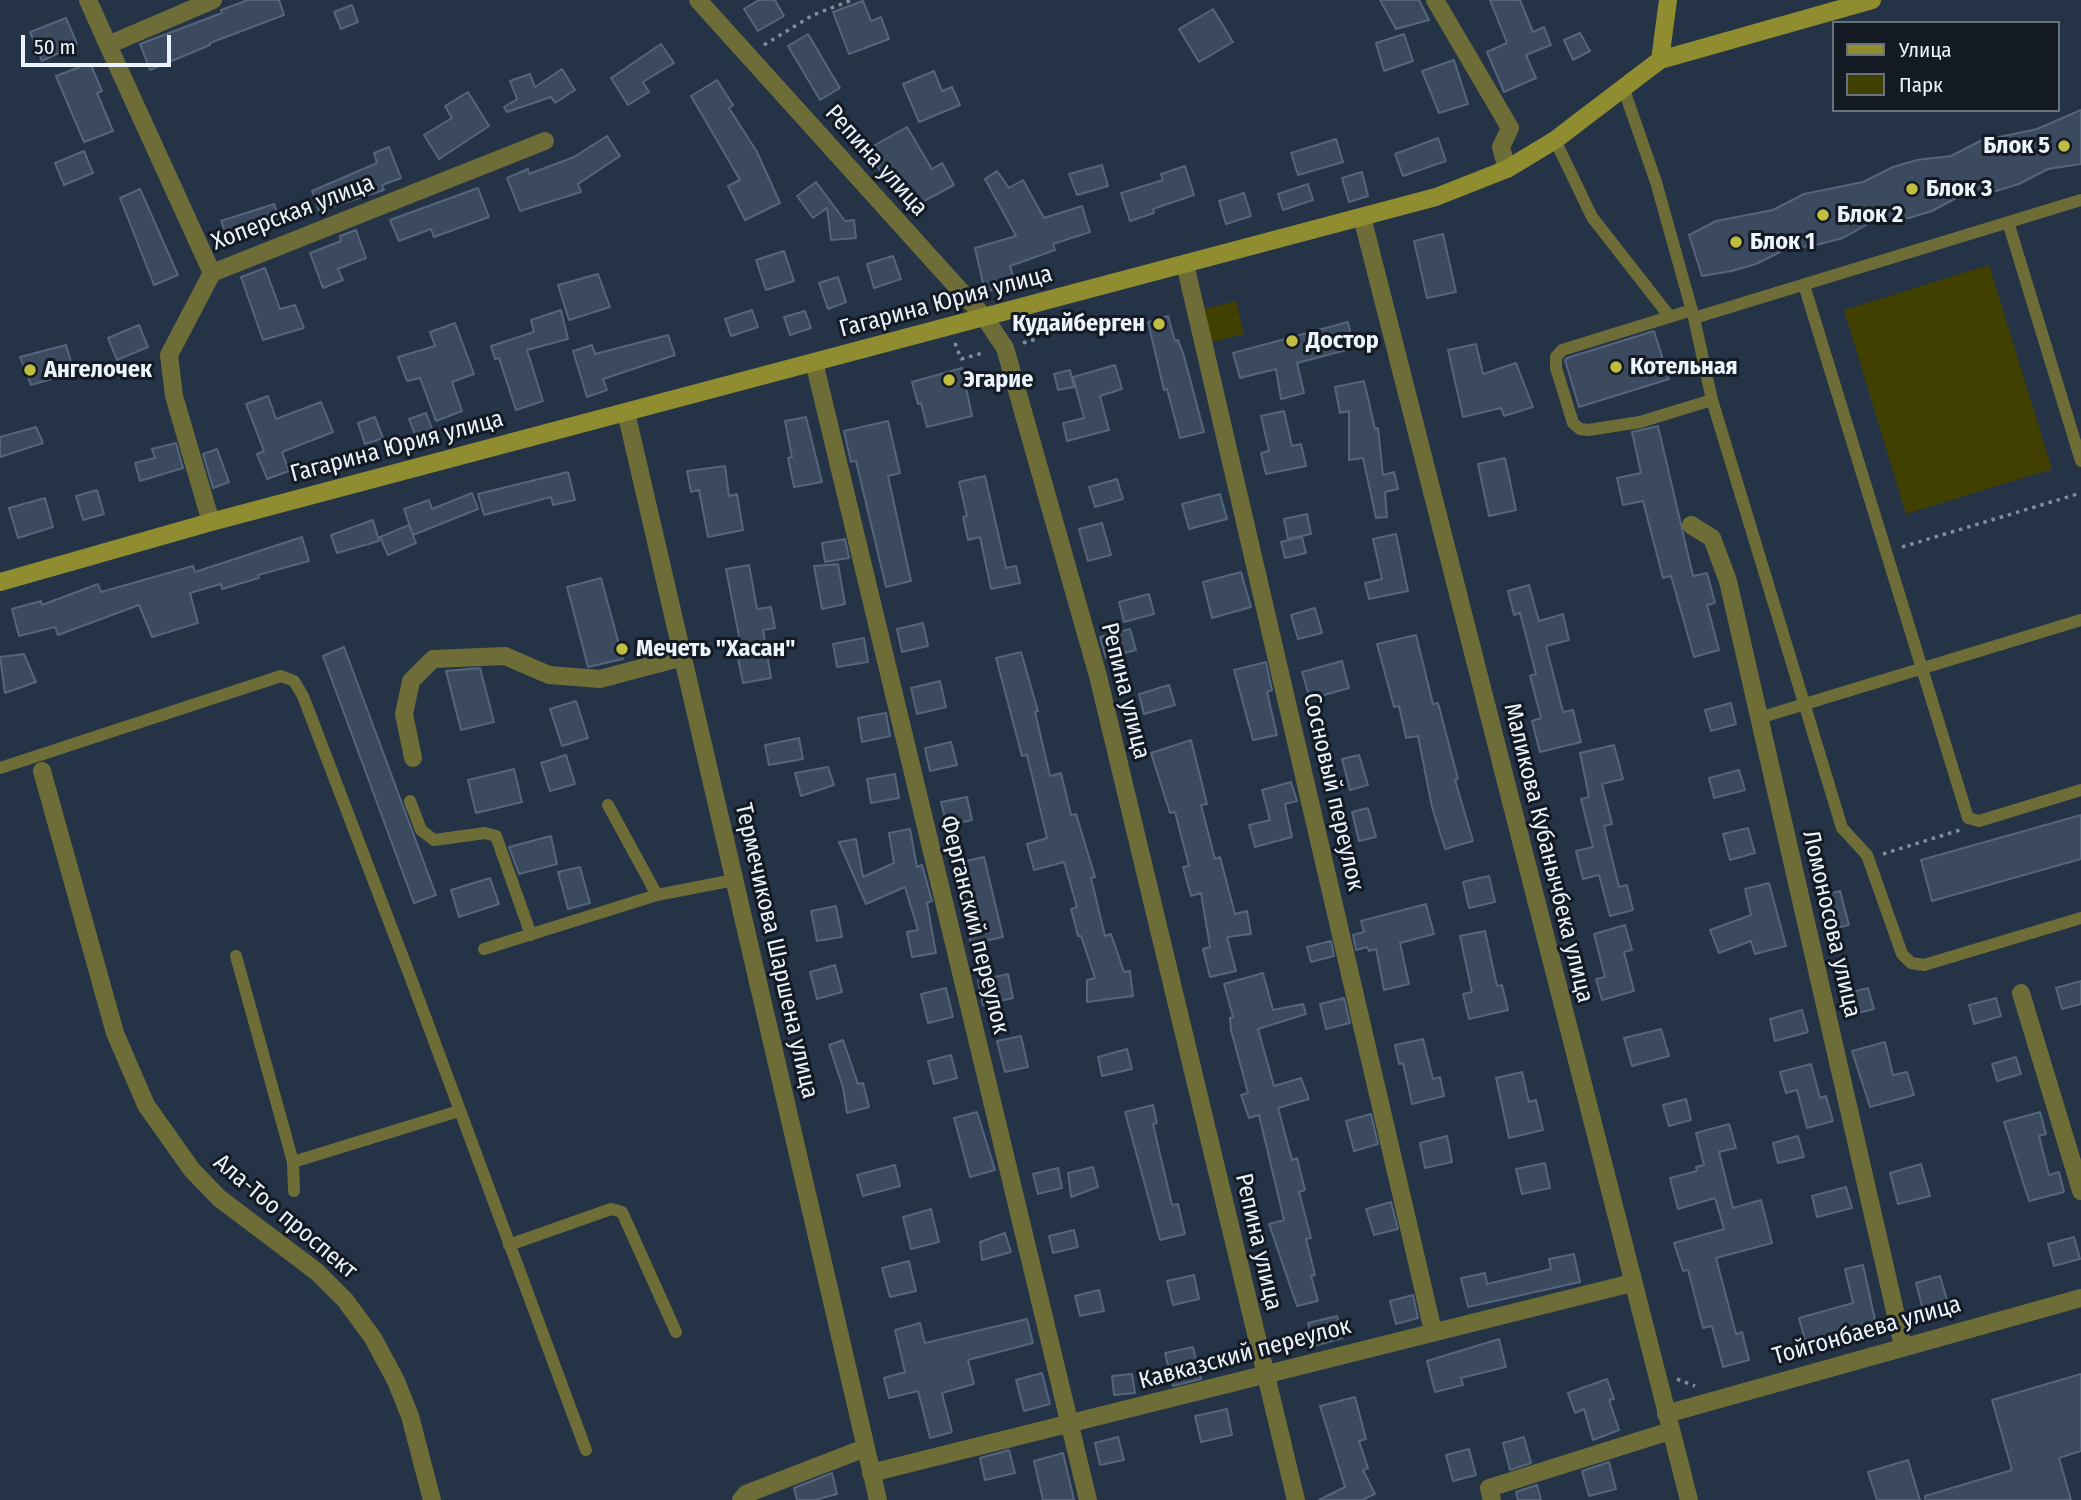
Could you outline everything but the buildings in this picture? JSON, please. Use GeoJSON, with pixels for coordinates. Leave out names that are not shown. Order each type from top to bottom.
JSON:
{"type":"FeatureCollection","features":[{"type":"Feature","properties":{"kind":"main road"},"geometry":{"type":"LineString","coordinates":[[1660,60],[1668,0]]}},
{"type":"Feature","properties":{"kind":"main road","name":"Гагарина Юрия улица"},"geometry":{"type":"LineString","coordinates":[[0,582],[211,522],[1436,197],[1507,169],[1555,140],[1660,60],[1872,0]]}},
{"type":"Feature","properties":{"kind":"street","name":"Хоперская улица"},"geometry":{"type":"LineString","coordinates":[[88,0],[212,273],[545,141]]}},
{"type":"Feature","properties":{"kind":"street"},"geometry":{"type":"LineString","coordinates":[[108,45],[212,0]]}},
{"type":"Feature","properties":{"kind":"street","name":"Репина улица"},"geometry":{"type":"LineString","coordinates":[[698,0],[985,318],[1005,348],[1098,676],[1296,1500]]}},
{"type":"Feature","properties":{"kind":"street"},"geometry":{"type":"LineString","coordinates":[[1435,0],[1510,128],[1501,147],[1507,169]]}},
{"type":"Feature","properties":{"kind":"street","name":"Маликова Кубанычбека улица"},"geometry":{"type":"LineString","coordinates":[[1362,217],[1689,1500]]}},
{"type":"Feature","properties":{"kind":"street","name":"Сосновый переулок"},"geometry":{"type":"LineString","coordinates":[[1185,264],[1433,1331]]}},
{"type":"Feature","properties":{"kind":"street"},"geometry":{"type":"LineString","coordinates":[[211,522],[174,396],[169,355],[212,273]]}},
{"type":"Feature","properties":{"kind":"street","name":"Ферганский переулок"},"geometry":{"type":"LineString","coordinates":[[814,362],[1088,1500]]}},
{"type":"Feature","properties":{"kind":"street","name":"Термечикова Шаршена улица"},"geometry":{"type":"LineString","coordinates":[[626,412],[878,1500]]}},
{"type":"Feature","properties":{"kind":"street","name":"Ломоносова улица"},"geometry":{"type":"LineString","coordinates":[[1691,525],[1712,538],[1728,581],[1903,1346]]}},
{"type":"Feature","properties":{"kind":"street"},"geometry":{"type":"LineString","coordinates":[[413,758],[404,714],[408,692],[411,681],[433,659],[505,656],[549,675],[600,679],[683,657]]}},
{"type":"Feature","properties":{"kind":"street","name":"Ала-Тоо проспект"},"geometry":{"type":"LineString","coordinates":[[42,771],[115,1033],[146,1104],[192,1170],[219,1198],[317,1272],[345,1300],[373,1338],[396,1381],[410,1416],[432,1500]]}},
{"type":"Feature","properties":{"kind":"street"},"geometry":{"type":"LineString","coordinates":[[2021,993],[2081,1191]]}},
{"type":"Feature","properties":{"kind":"street","name":"Кавказский переулок"},"geometry":{"type":"LineString","coordinates":[[871,1473],[1632,1283]]}},
{"type":"Feature","properties":{"kind":"street","name":"Тойгонбаева улица"},"geometry":{"type":"LineString","coordinates":[[1666,1414],[2081,1298]]}},
{"type":"Feature","properties":{"kind":"street"},"geometry":{"type":"LineString","coordinates":[[1492,1500],[1489,1488],[1670,1432]]}},
{"type":"Feature","properties":{"kind":"street"},"geometry":{"type":"LineString","coordinates":[[741,1500],[746,1494],[865,1448]]}},
{"type":"Feature","properties":{"kind":"lane"},"geometry":{"type":"LineString","coordinates":[[1623,87],[1657,182],[1693,314],[1712,400],[1842,828],[1869,859],[1902,954],[1910,963],[1924,965],[2081,918]]}},
{"type":"Feature","properties":{"kind":"lane"},"geometry":{"type":"LineString","coordinates":[[1555,140],[1592,217],[1670,317]]}},
{"type":"Feature","properties":{"kind":"lane"},"geometry":{"type":"LineString","coordinates":[[1712,400],[1627,424],[1588,430],[1573,423],[1556,368],[1556,358],[1562,350],[1670,317],[1693,314],[1804,285],[2081,200]]}},
{"type":"Feature","properties":{"kind":"lane"},"geometry":{"type":"LineString","coordinates":[[2008,222],[2081,461]]}},
{"type":"Feature","properties":{"kind":"lane"},"geometry":{"type":"LineString","coordinates":[[1804,285],[1968,818],[1979,821],[2081,790]]}},
{"type":"Feature","properties":{"kind":"lane"},"geometry":{"type":"LineString","coordinates":[[1759,718],[2081,620]]}},
{"type":"Feature","properties":{"kind":"lane"},"geometry":{"type":"LineString","coordinates":[[0,768],[281,676],[293,681],[303,696],[586,1450]]}},
{"type":"Feature","properties":{"kind":"lane"},"geometry":{"type":"LineString","coordinates":[[410,801],[421,830],[434,840],[485,833],[496,836],[531,935]]}},
{"type":"Feature","properties":{"kind":"lane"},"geometry":{"type":"LineString","coordinates":[[608,805],[657,895]]}},
{"type":"Feature","properties":{"kind":"lane"},"geometry":{"type":"LineString","coordinates":[[484,950],[657,895],[734,880]]}},
{"type":"Feature","properties":{"kind":"lane"},"geometry":{"type":"LineString","coordinates":[[236,956],[293,1162],[294,1191]]}},
{"type":"Feature","properties":{"kind":"lane"},"geometry":{"type":"LineString","coordinates":[[293,1162],[459,1111]]}},
{"type":"Feature","properties":{"kind":"lane"},"geometry":{"type":"LineString","coordinates":[[509,1245],[611,1209],[622,1212],[676,1332]]}},
{"type":"Feature","properties":{"kind":"path"},"geometry":{"type":"LineString","coordinates":[[748,56],[813,15],[852,0]]}},
{"type":"Feature","properties":{"kind":"path"},"geometry":{"type":"LineString","coordinates":[[1021,343],[1036,339],[1035,324]]}},
{"type":"Feature","properties":{"kind":"path"},"geometry":{"type":"LineString","coordinates":[[955,343],[961,359],[983,353]]}},
{"type":"Feature","properties":{"kind":"path"},"geometry":{"type":"LineString","coordinates":[[1885,552],[2081,493]]}},
{"type":"Feature","properties":{"kind":"path"},"geometry":{"type":"LineString","coordinates":[[1869,859],[1963,829],[1968,818]]}},
{"type":"Feature","properties":{"kind":"path"},"geometry":{"type":"LineString","coordinates":[[1677,1379],[1700,1388]]}},
{"type":"Feature","properties":{"kind":"green space"},"geometry":{"type":"Polygon","coordinates":[[[1989,265],[2052,469],[1906,514],[1844,310],[1989,265]]]}},
{"type":"Feature","properties":{"kind":"green space"},"geometry":{"type":"Polygon","coordinates":[[[1236,301],[1244,334],[1208,343],[1200,310],[1236,301]]]}},
{"type":"Feature","properties":{"kind":"place","name":"Блок 5"},"geometry":{"type":"Point","coordinates":[2064,146]}},
{"type":"Feature","properties":{"kind":"place","name":"Блок 3"},"geometry":{"type":"Point","coordinates":[1912,189]}},
{"type":"Feature","properties":{"kind":"place","name":"Блок 2"},"geometry":{"type":"Point","coordinates":[1823,215]}},
{"type":"Feature","properties":{"kind":"place","name":"Блок 1"},"geometry":{"type":"Point","coordinates":[1736,242]}},
{"type":"Feature","properties":{"kind":"place","name":"Кудайберген"},"geometry":{"type":"Point","coordinates":[1159,324]}},
{"type":"Feature","properties":{"kind":"place","name":"Достор"},"geometry":{"type":"Point","coordinates":[1292,341]}},
{"type":"Feature","properties":{"kind":"place","name":"Котельная"},"geometry":{"type":"Point","coordinates":[1616,367]}},
{"type":"Feature","properties":{"kind":"place","name":"Ангелочек"},"geometry":{"type":"Point","coordinates":[30,370]}},
{"type":"Feature","properties":{"kind":"place","name":"Эгарие"},"geometry":{"type":"Point","coordinates":[949,380]}},
{"type":"Feature","properties":{"kind":"place","name":"Мечеть \"Хасан\""},"geometry":{"type":"Point","coordinates":[622,649]}}]}
